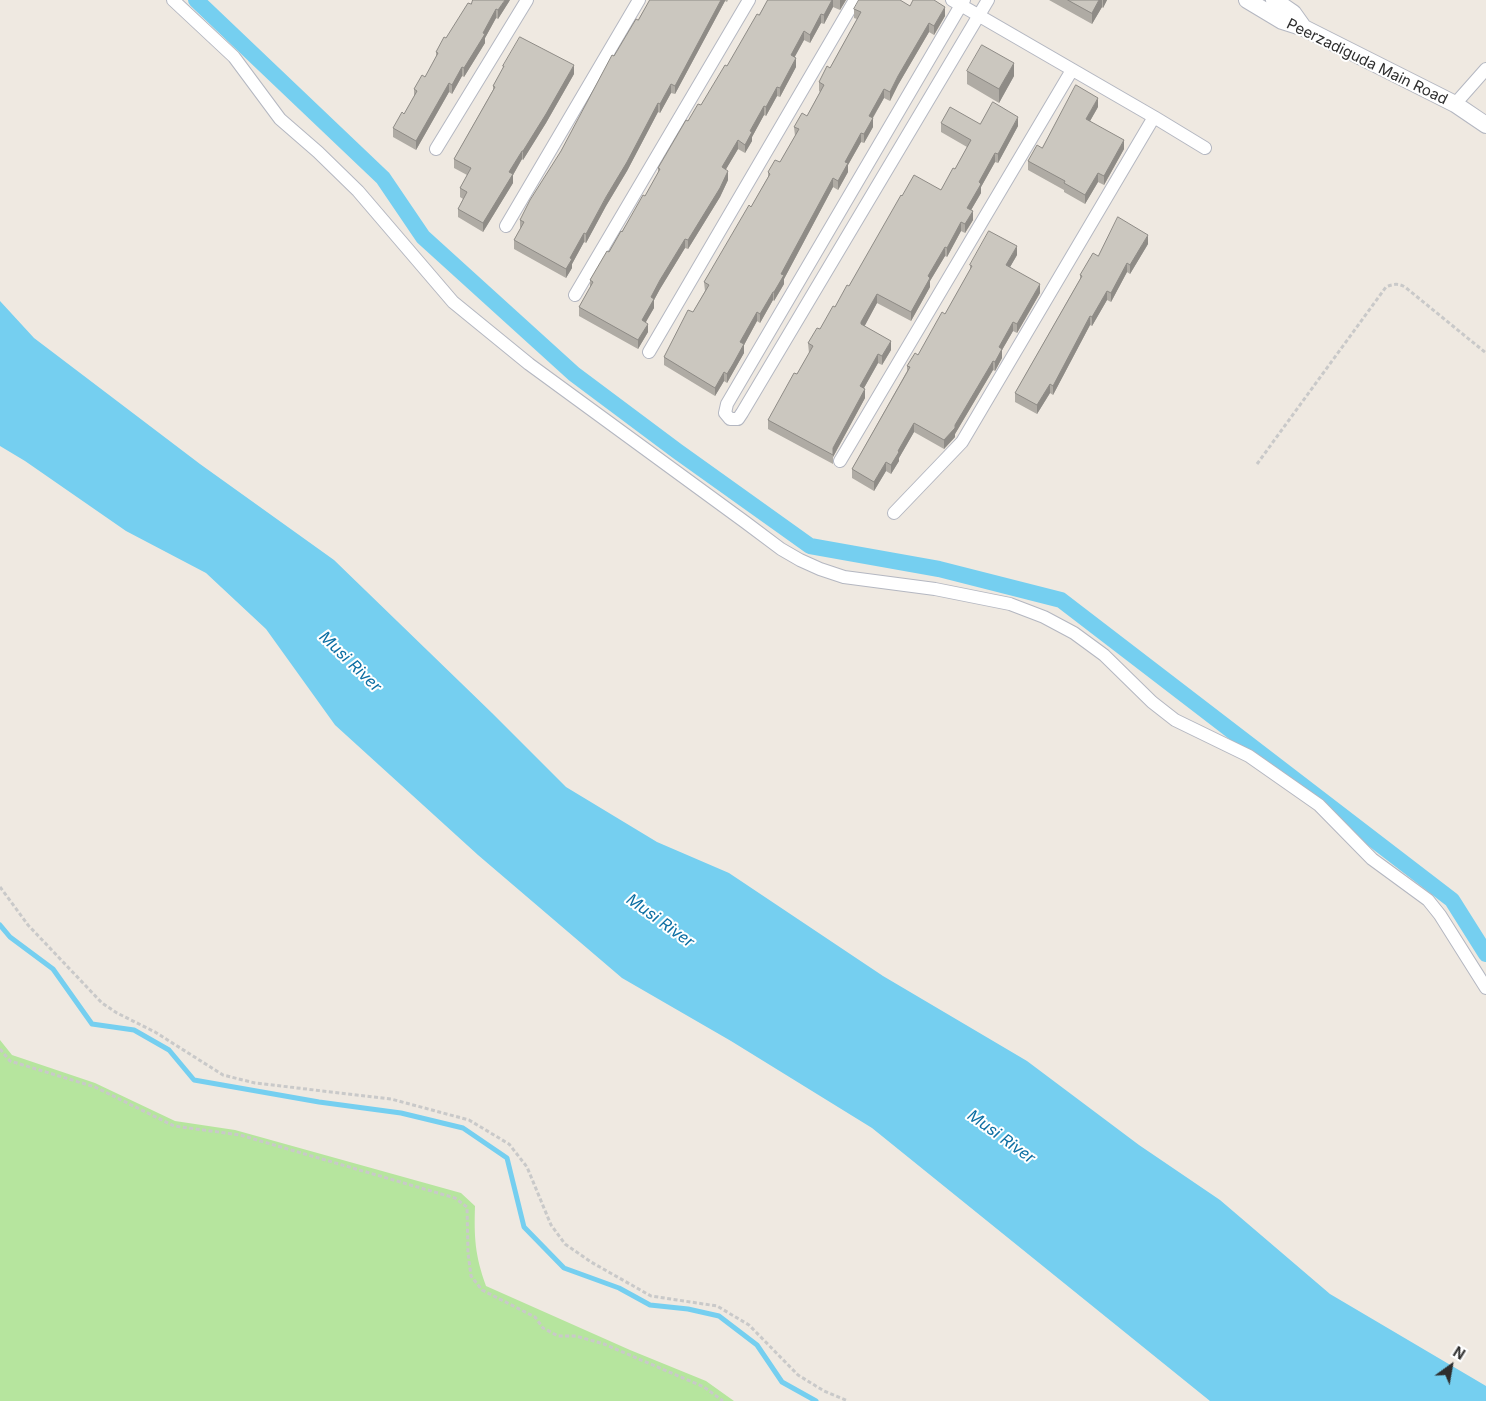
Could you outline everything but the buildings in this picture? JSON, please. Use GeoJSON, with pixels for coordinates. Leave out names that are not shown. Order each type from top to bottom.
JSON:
{"type":"FeatureCollection","features":[{"type":"Feature","properties":{"kind":"street"},"geometry":{"type":"LineString","coordinates":[[173,0],[234,57],[280,119],[318,152],[358,191],[453,302],[529,364],[745,522],[800,560],[820,570],[844,577],[935,588],[1010,604],[1044,617],[1074,633],[1104,655],[1152,702],[1175,720],[1249,756],[1319,805],[1372,859],[1428,900],[1486,988]]}},
{"type":"Feature","properties":{"kind":"street"},"geometry":{"type":"LineString","coordinates":[[436,149],[527,0]]}},
{"type":"Feature","properties":{"kind":"street"},"geometry":{"type":"LineString","coordinates":[[506,226],[639,0]]}},
{"type":"Feature","properties":{"kind":"street"},"geometry":{"type":"LineString","coordinates":[[575,295],[749,0]]}},
{"type":"Feature","properties":{"kind":"street"},"geometry":{"type":"LineString","coordinates":[[649,352],[856,0]]}},
{"type":"Feature","properties":{"kind":"street"},"geometry":{"type":"LineString","coordinates":[[988,0],[978,15],[738,420],[730,419],[725,413],[727,404],[959,2],[978,15],[1205,148]]}},
{"type":"Feature","properties":{"kind":"street","name":"Peerzadiguda Main Road"},"geometry":{"type":"LineString","coordinates":[[1248,0],[1282,21],[1304,28],[1455,104],[1486,125]]}},
{"type":"Feature","properties":{"kind":"street"},"geometry":{"type":"LineString","coordinates":[[1274,0],[1293,13],[1304,28]]}},
{"type":"Feature","properties":{"kind":"street"},"geometry":{"type":"LineString","coordinates":[[1455,104],[1486,69]]}},
{"type":"Feature","properties":{"kind":"street"},"geometry":{"type":"LineString","coordinates":[[840,460],[1072,70]]}},
{"type":"Feature","properties":{"kind":"street"},"geometry":{"type":"LineString","coordinates":[[894,513],[962,442],[1154,117]]}},
{"type":"Feature","properties":{"kind":"path"},"geometry":{"type":"LineString","coordinates":[[1257,464],[1386,287],[1400,284],[1405,287],[1486,353]]}},
{"type":"Feature","properties":{"kind":"path"},"geometry":{"type":"LineString","coordinates":[[0,887],[28,925],[102,1003],[117,1013],[155,1032],[223,1075],[256,1083],[391,1099],[470,1120],[509,1144],[527,1167],[551,1226],[565,1244],[591,1262],[651,1296],[717,1306],[749,1325],[798,1375],[824,1391],[848,1401]]}},
{"type":"Feature","properties":{"kind":"path"},"geometry":{"type":"LineString","coordinates":[[0,1049],[10,1061],[95,1087],[174,1126],[240,1135],[455,1198],[467,1207],[468,1253],[471,1276],[482,1290],[535,1317],[543,1328],[558,1336],[576,1336],[604,1344],[704,1387],[723,1401]]}},
{"type":"Feature","properties":{"kind":"green space"},"geometry":{"type":"Polygon","coordinates":[[[0,1040],[12,1055],[95,1083],[175,1121],[235,1130],[461,1193],[475,1206],[476,1246],[486,1286],[630,1350],[706,1381],[734,1401],[0,1401],[0,1040]]]}},
{"type":"Feature","properties":{"kind":"water","name":"Musi River"},"geometry":{"type":"Polygon","coordinates":[[[0,301],[34,338],[200,464],[334,560],[566,787],[657,842],[729,873],[883,976],[1027,1061],[1139,1145],[1220,1200],[1330,1294],[1486,1386],[1486,1401],[1210,1401],[872,1128],[731,1041],[622,978],[478,855],[335,725],[266,629],[206,573],[126,531],[25,461],[0,446],[0,301]]]}},
{"type":"Feature","properties":{"kind":"waterway"},"geometry":{"type":"LineString","coordinates":[[196,0],[383,178],[423,237],[574,374],[677,451],[810,546],[939,569],[1061,600],[1452,900],[1486,954]]}},
{"type":"Feature","properties":{"kind":"waterway"},"geometry":{"type":"LineString","coordinates":[[0,925],[10,937],[53,969],[92,1024],[134,1030],[169,1050],[194,1080],[319,1102],[401,1113],[463,1128],[507,1158],[524,1227],[564,1268],[619,1288],[650,1305],[688,1309],[719,1316],[757,1345],[782,1382],[816,1401]]}}]}
